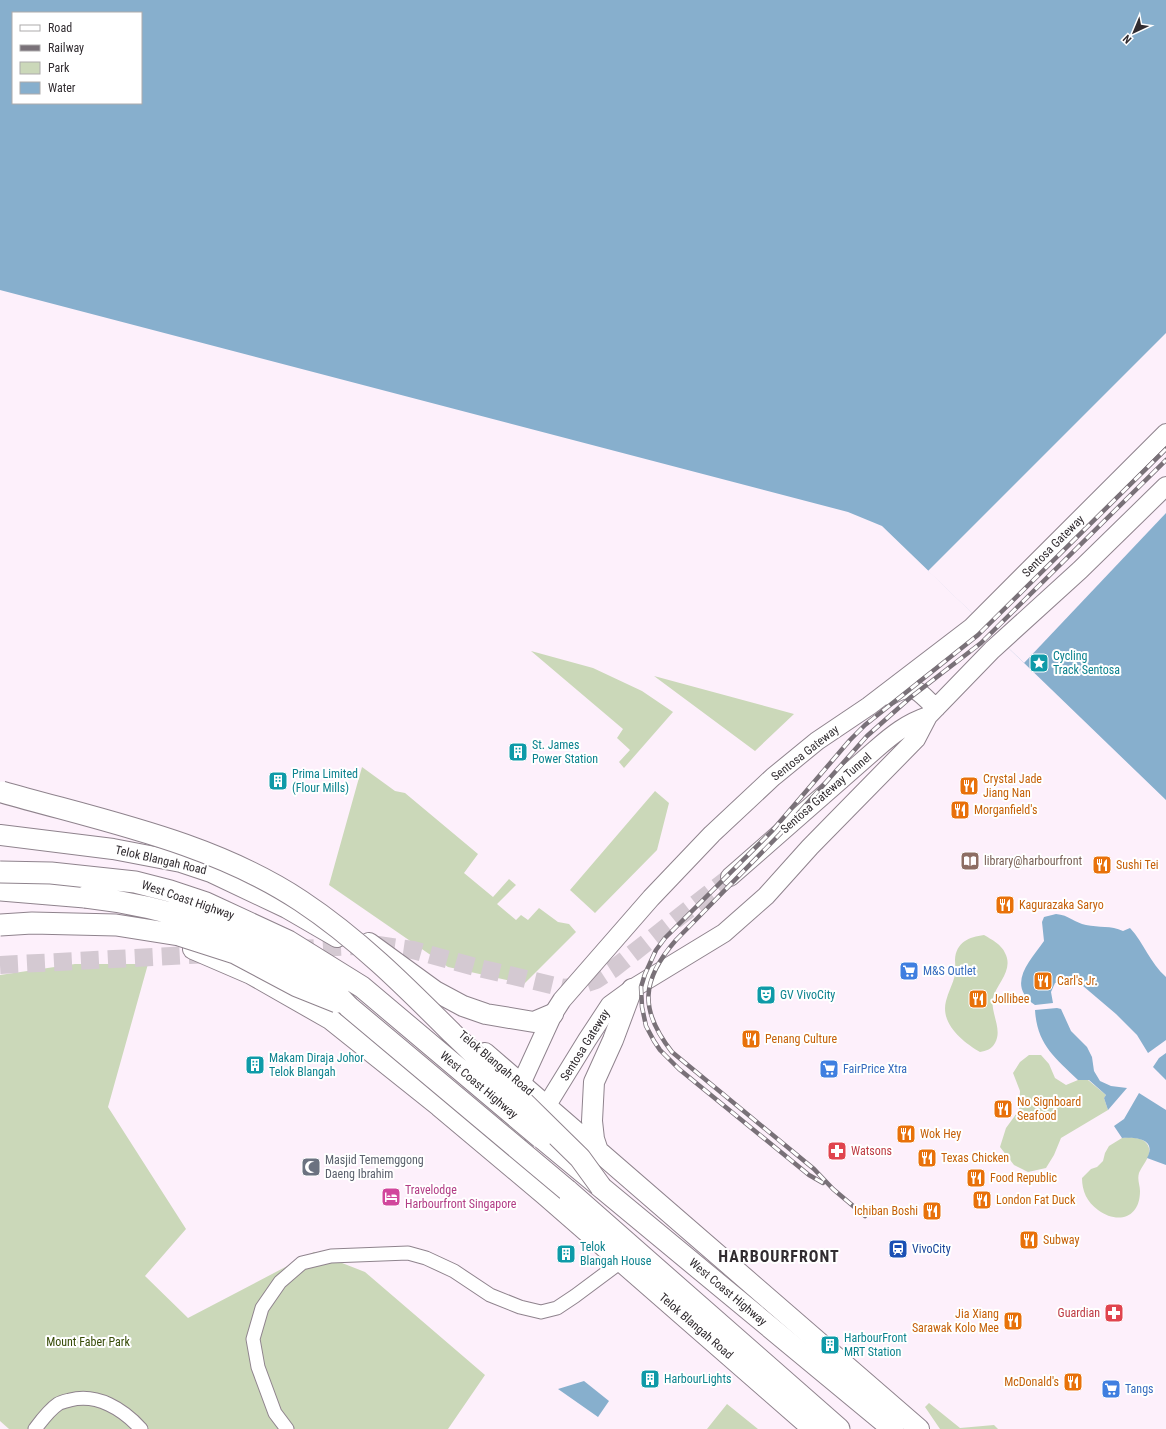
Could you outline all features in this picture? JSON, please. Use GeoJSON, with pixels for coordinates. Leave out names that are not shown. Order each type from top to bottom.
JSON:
{"type":"FeatureCollection","features":[{"type":"Feature","properties":{"kind":"highway"},"geometry":{"type":"LineString","coordinates":[[1,792],[180,843],[243,870],[300,901],[350,938],[417,998],[580,1158],[601,1187]]}},
{"type":"Feature","properties":{"kind":"highway","name":"West Coast Highway"},"geometry":{"type":"LineString","coordinates":[[0,872],[51,873],[135,882],[206,904],[288,941],[362,987],[893,1429]]}},
{"type":"Feature","properties":{"kind":"highway","name":"West Coast Highway"},"geometry":{"type":"LineString","coordinates":[[0,890],[116,901],[184,917],[216,927],[249,940],[305,969],[325,983],[349,1006],[566,1190],[838,1429]]}},
{"type":"Feature","properties":{"kind":"highway"},"geometry":{"type":"LineString","coordinates":[[0,925],[32,923],[116,925],[179,935],[235,953],[297,986],[349,1006]]}},
{"type":"Feature","properties":{"kind":"main road","name":"Sentosa Gateway"},"geometry":{"type":"LineString","coordinates":[[534,1186],[522,1164],[511,1124],[510,1108],[553,1014],[562,1000],[652,898],[712,834],[773,777],[817,741],[869,706],[971,628],[1166,433]]}},
{"type":"Feature","properties":{"kind":"main road","name":"Sentosa Gateway"},"geometry":{"type":"LineString","coordinates":[[439,1106],[511,1124],[519,1125],[532,1121],[547,1105],[610,1005],[632,989],[724,933],[770,892],[810,847],[916,739],[932,712],[992,650],[1080,570],[1166,486]]}},
{"type":"Feature","properties":{"kind":"main road"},"geometry":{"type":"LineString","coordinates":[[869,706],[905,688],[915,689],[932,712]]}},
{"type":"Feature","properties":{"kind":"main road","name":"Sentosa Gateway Tunnel"},"geometry":{"type":"LineString","coordinates":[[730,877],[876,748],[899,730],[932,712]]}},
{"type":"Feature","properties":{"kind":"main road","name":"Telok Blangah Road"},"geometry":{"type":"LineString","coordinates":[[0,835],[113,849],[181,862],[217,874],[293,912],[352,947],[481,1049],[547,1105],[919,1429]]}},
{"type":"Feature","properties":{"kind":"main road"},"geometry":{"type":"LineString","coordinates":[[293,912],[312,912],[333,919],[435,991],[463,1006],[486,1014],[534,1022],[553,1014]]}},
{"type":"Feature","properties":{"kind":"main road","name":"Telok Blangah Road"},"geometry":{"type":"LineString","coordinates":[[0,929],[111,930],[153,936],[217,958],[263,981],[330,1019],[439,1106],[534,1186],[622,1261],[813,1429]]}},
{"type":"Feature","properties":{"kind":"main road"},"geometry":{"type":"LineString","coordinates":[[598,1151],[594,1139],[592,1121],[594,1082],[613,1040],[632,989]]}},
{"type":"Feature","properties":{"kind":"street"},"geometry":{"type":"LineString","coordinates":[[287,1429],[275,1413],[258,1367],[253,1339],[262,1308],[280,1282],[302,1263],[331,1256],[408,1253],[426,1258],[454,1271],[490,1295],[520,1307],[541,1312],[557,1308],[622,1261]]}},
{"type":"Feature","properties":{"kind":"street"},"geometry":{"type":"LineString","coordinates":[[35,1429],[58,1404],[76,1399],[98,1399],[116,1408],[134,1421],[140,1429]]}},
{"type":"Feature","properties":{"kind":"green space"},"geometry":{"type":"Polygon","coordinates":[[[531,651],[593,668],[642,691],[673,712],[624,768],[619,762],[630,750],[617,738],[623,729],[531,651]]]}},
{"type":"Feature","properties":{"kind":"green space"},"geometry":{"type":"Polygon","coordinates":[[[654,676],[794,714],[755,751],[654,676]]]}},
{"type":"Feature","properties":{"kind":"green space"},"geometry":{"type":"Polygon","coordinates":[[[362,767],[395,791],[405,793],[478,854],[464,873],[493,897],[509,879],[516,885],[497,904],[516,920],[521,915],[528,920],[539,908],[558,922],[569,924],[576,932],[524,984],[448,967],[329,885],[362,767]]]}},
{"type":"Feature","properties":{"kind":"green space"},"geometry":{"type":"Polygon","coordinates":[[[655,791],[669,803],[657,850],[595,913],[570,890],[655,791]]]}},
{"type":"Feature","properties":{"kind":"green space"},"geometry":{"type":"Polygon","coordinates":[[[984,935],[996,942],[1004,950],[1007,965],[1004,976],[993,998],[993,1009],[998,1032],[997,1038],[991,1048],[980,1052],[960,1038],[954,1031],[946,1017],[945,1009],[946,1001],[955,975],[955,960],[958,949],[968,939],[984,935]]]}},
{"type":"Feature","properties":{"kind":"green space","name":"Mount Faber Park"},"geometry":{"type":"Polygon","coordinates":[[[75,964],[148,964],[108,1107],[186,1229],[145,1276],[188,1318],[314,1252],[365,1272],[485,1375],[448,1429],[9,1429],[0,1421],[0,975],[75,964]]]}},
{"type":"Feature","properties":{"kind":"green space"},"geometry":{"type":"Polygon","coordinates":[[[1029,1055],[1041,1055],[1049,1064],[1055,1078],[1066,1085],[1078,1080],[1088,1080],[1106,1095],[1104,1098],[1108,1110],[1061,1138],[1054,1155],[1046,1168],[1028,1172],[1014,1165],[1000,1147],[1006,1128],[1019,1110],[1020,1091],[1013,1073],[1020,1062],[1029,1055]]]}},
{"type":"Feature","properties":{"kind":"green space"},"geometry":{"type":"Polygon","coordinates":[[[1129,1137],[1144,1141],[1148,1145],[1149,1155],[1138,1176],[1140,1191],[1136,1208],[1132,1213],[1126,1216],[1120,1218],[1113,1217],[1098,1210],[1088,1200],[1084,1192],[1082,1178],[1091,1169],[1097,1167],[1103,1161],[1109,1146],[1122,1138],[1129,1137]]]}},
{"type":"Feature","properties":{"kind":"green space"},"geometry":{"type":"Polygon","coordinates":[[[929,1403],[960,1428],[994,1425],[998,1429],[940,1429],[925,1407],[929,1403]]]}},
{"type":"Feature","properties":{"kind":"green space"},"geometry":{"type":"Polygon","coordinates":[[[727,1404],[758,1429],[707,1429],[727,1404]]]}},
{"type":"Feature","properties":{"kind":"water"},"geometry":{"type":"Polygon","coordinates":[[[0,0],[1166,0],[1166,800],[882,526],[848,512],[0,290],[0,0]]]}},
{"type":"Feature","properties":{"kind":"water"},"geometry":{"type":"Polygon","coordinates":[[[1056,914],[1065,916],[1078,923],[1091,926],[1114,928],[1123,931],[1130,928],[1156,966],[1166,977],[1166,1040],[1148,1053],[1137,1035],[1116,1014],[1076,980],[1065,978],[1055,983],[1051,992],[1053,1003],[1035,1005],[1026,997],[1022,990],[1021,981],[1023,973],[1032,957],[1044,941],[1042,922],[1044,917],[1056,914]]]}},
{"type":"Feature","properties":{"kind":"water"},"geometry":{"type":"Polygon","coordinates":[[[1061,1009],[1071,1031],[1087,1047],[1092,1057],[1094,1071],[1100,1081],[1111,1086],[1127,1088],[1108,1110],[1104,1098],[1106,1095],[1089,1080],[1078,1080],[1054,1057],[1043,1041],[1036,1022],[1035,1010],[1061,1009]]]}},
{"type":"Feature","properties":{"kind":"water"},"geometry":{"type":"Polygon","coordinates":[[[1166,1053],[1166,1080],[1153,1067],[1159,1058],[1166,1053]]]}},
{"type":"Feature","properties":{"kind":"water"},"geometry":{"type":"Polygon","coordinates":[[[1139,1093],[1166,1110],[1166,1165],[1147,1158],[1149,1147],[1144,1140],[1122,1138],[1114,1126],[1124,1119],[1139,1093]]]}},
{"type":"Feature","properties":{"kind":"water"},"geometry":{"type":"Polygon","coordinates":[[[584,1381],[609,1401],[598,1417],[558,1389],[584,1381]]]}},
{"type":"Feature","properties":{"kind":"pier"},"geometry":{"type":"Polygon","coordinates":[[[1166,333],[1166,513],[1024,663],[928,571],[1166,333]]]}},
{"type":"Feature","properties":{"kind":"tunnel"},"geometry":{"type":"LineString","coordinates":[[296,949],[378,945],[413,950],[475,967],[564,988],[579,986],[596,980],[613,969],[730,877]]}},
{"type":"Feature","properties":{"kind":"tunnel"},"geometry":{"type":"LineString","coordinates":[[0,965],[210,954]]}},
{"type":"Feature","properties":{"kind":"railway"},"geometry":{"type":"LineString","coordinates":[[823,1183],[809,1175],[679,1069],[660,1050],[646,1026],[642,1007],[641,987],[656,950],[665,938],[772,831],[850,740],[865,725],[978,635],[1166,449]]}},
{"type":"Feature","properties":{"kind":"railway"},"geometry":{"type":"LineString","coordinates":[[865,1216],[833,1189],[814,1169],[672,1052],[661,1037],[650,1009],[648,995],[656,968],[676,940],[780,834],[867,736],[911,697],[981,643],[1166,460]]}},
{"type":"Feature","properties":{"kind":"place","name":"Cycling Track Sentosa"},"geometry":{"type":"Point","coordinates":[1039,663]}},
{"type":"Feature","properties":{"kind":"place","name":"St. James Power Station"},"geometry":{"type":"Point","coordinates":[518,752]}},
{"type":"Feature","properties":{"kind":"place","name":"Prima Limited (Flour Mills)"},"geometry":{"type":"Point","coordinates":[278,781]}},
{"type":"Feature","properties":{"kind":"place","name":"Crystal Jade Jiang Nan"},"geometry":{"type":"Point","coordinates":[969,786]}},
{"type":"Feature","properties":{"kind":"place","name":"Morganfield's"},"geometry":{"type":"Point","coordinates":[960,810]}},
{"type":"Feature","properties":{"kind":"place","name":"library@harbourfront"},"geometry":{"type":"Point","coordinates":[970,861]}},
{"type":"Feature","properties":{"kind":"place","name":"Sushi Tei"},"geometry":{"type":"Point","coordinates":[1102,865]}},
{"type":"Feature","properties":{"kind":"place","name":"Kagurazaka Saryo"},"geometry":{"type":"Point","coordinates":[1005,905]}},
{"type":"Feature","properties":{"kind":"place","name":"M&S Outlet"},"geometry":{"type":"Point","coordinates":[909,971]}},
{"type":"Feature","properties":{"kind":"place","name":"Carl's Jr."},"geometry":{"type":"Point","coordinates":[1043,981]}},
{"type":"Feature","properties":{"kind":"place","name":"GV VivoCity"},"geometry":{"type":"Point","coordinates":[766,995]}},
{"type":"Feature","properties":{"kind":"place","name":"Jollibee"},"geometry":{"type":"Point","coordinates":[978,999]}},
{"type":"Feature","properties":{"kind":"place","name":"Penang Culture"},"geometry":{"type":"Point","coordinates":[751,1039]}},
{"type":"Feature","properties":{"kind":"place","name":"Makam Diraja Johor Telok Blangah"},"geometry":{"type":"Point","coordinates":[255,1065]}},
{"type":"Feature","properties":{"kind":"place","name":"FairPrice Xtra"},"geometry":{"type":"Point","coordinates":[829,1069]}},
{"type":"Feature","properties":{"kind":"place","name":"No Signboard Seafood"},"geometry":{"type":"Point","coordinates":[1003,1109]}},
{"type":"Feature","properties":{"kind":"place","name":"Wok Hey"},"geometry":{"type":"Point","coordinates":[906,1134]}},
{"type":"Feature","properties":{"kind":"place","name":"Watsons"},"geometry":{"type":"Point","coordinates":[837,1151]}},
{"type":"Feature","properties":{"kind":"place","name":"Texas Chicken"},"geometry":{"type":"Point","coordinates":[927,1158]}},
{"type":"Feature","properties":{"kind":"place","name":"Masjid Tememggong Daeng Ibrahim"},"geometry":{"type":"Point","coordinates":[311,1167]}},
{"type":"Feature","properties":{"kind":"place","name":"Food Republic"},"geometry":{"type":"Point","coordinates":[976,1178]}},
{"type":"Feature","properties":{"kind":"place","name":"Travelodge Harbourfront Singapore"},"geometry":{"type":"Point","coordinates":[391,1197]}},
{"type":"Feature","properties":{"kind":"place","name":"London Fat Duck"},"geometry":{"type":"Point","coordinates":[982,1200]}},
{"type":"Feature","properties":{"kind":"place","name":"Ichiban Boshi"},"geometry":{"type":"Point","coordinates":[932,1211]}},
{"type":"Feature","properties":{"kind":"place","name":"Subway"},"geometry":{"type":"Point","coordinates":[1029,1240]}},
{"type":"Feature","properties":{"kind":"place","name":"VivoCity"},"geometry":{"type":"Point","coordinates":[898,1249]}},
{"type":"Feature","properties":{"kind":"place","name":"Telok Blangah House"},"geometry":{"type":"Point","coordinates":[566,1254]}},
{"type":"Feature","properties":{"kind":"place","name":"Guardian"},"geometry":{"type":"Point","coordinates":[1114,1313]}},
{"type":"Feature","properties":{"kind":"place","name":"Jia Xiang Sarawak Kolo Mee"},"geometry":{"type":"Point","coordinates":[1013,1321]}},
{"type":"Feature","properties":{"kind":"place","name":"HarbourFront MRT Station"},"geometry":{"type":"Point","coordinates":[830,1345]}},
{"type":"Feature","properties":{"kind":"place","name":"HarbourLights"},"geometry":{"type":"Point","coordinates":[650,1379]}},
{"type":"Feature","properties":{"kind":"place","name":"McDonald's"},"geometry":{"type":"Point","coordinates":[1073,1382]}},
{"type":"Feature","properties":{"kind":"place","name":"Tangs"},"geometry":{"type":"Point","coordinates":[1111,1389]}},
{"type":"Feature","properties":{"kind":"district","name":"HARBOURFRONT"},"geometry":{"type":"Point","coordinates":[779,1256]}}]}
